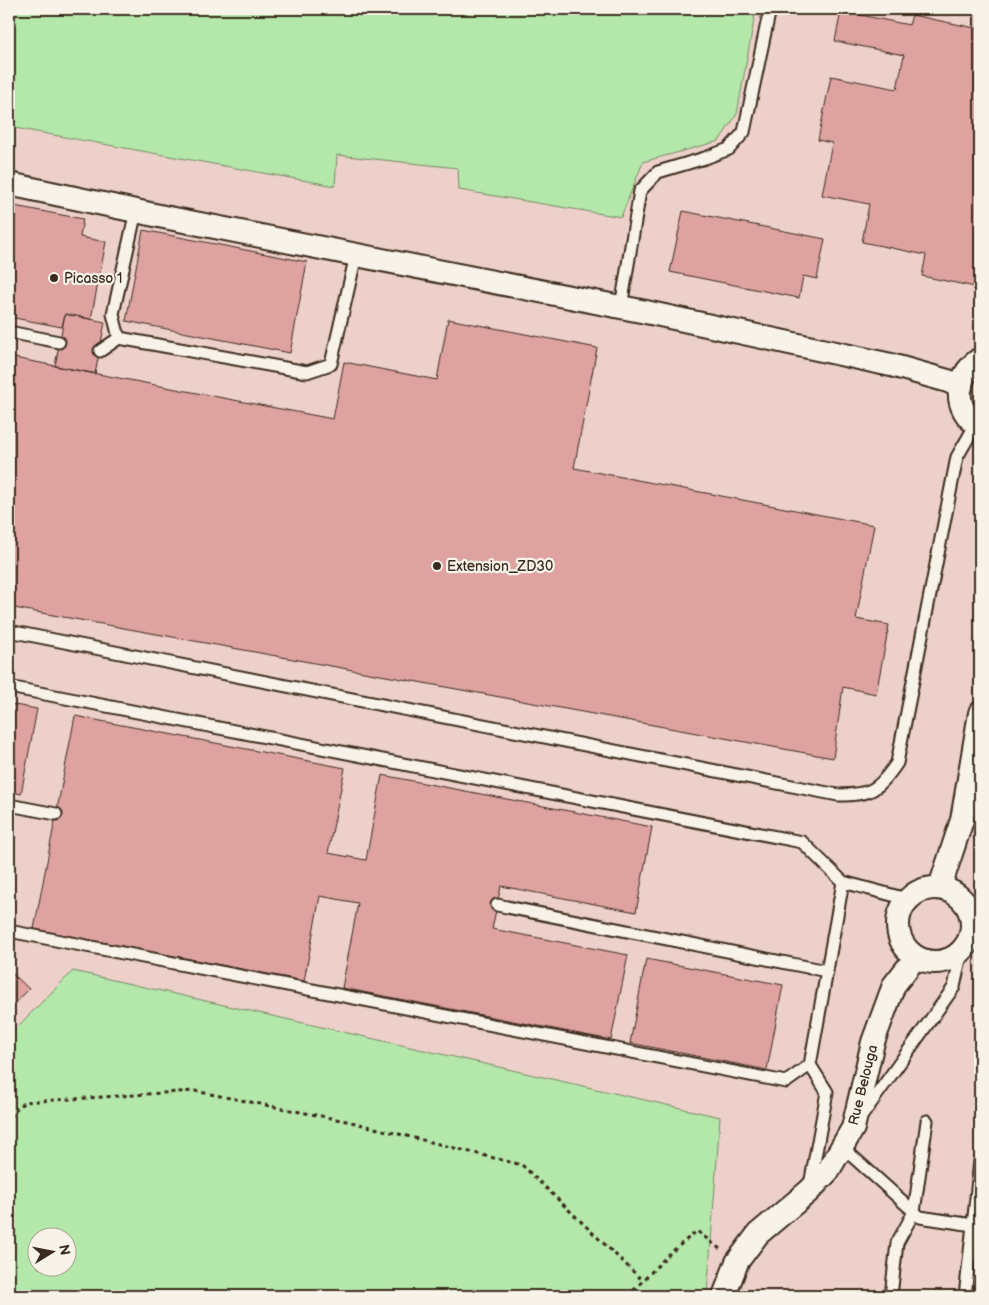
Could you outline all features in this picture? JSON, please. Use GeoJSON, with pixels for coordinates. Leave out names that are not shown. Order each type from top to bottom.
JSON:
{"type":"FeatureCollection","features":[{"type":"Feature","properties":{"kind":"street"},"geometry":{"type":"LineString","coordinates":[[9,184],[621,307],[891,365],[948,381],[961,387]]}},
{"type":"Feature","properties":{"kind":"street"},"geometry":{"type":"LineString","coordinates":[[978,425],[970,420],[962,408],[959,393],[962,378],[970,366],[980,359]]}},
{"type":"Feature","properties":{"kind":"street"},"geometry":{"type":"LineString","coordinates":[[940,887],[962,820],[980,713]]}},
{"type":"Feature","properties":{"kind":"street"},"geometry":{"type":"LineString","coordinates":[[940,887],[952,891],[962,898],[976,919],[971,936],[962,950],[949,960],[932,962],[916,957],[908,950],[901,941],[898,931],[898,920],[901,909],[907,899],[922,889],[940,887]]}},
{"type":"Feature","properties":{"kind":"street","name":"Rue Belouga"},"geometry":{"type":"LineString","coordinates":[[724,1296],[737,1262],[758,1234],[809,1191],[828,1171],[848,1138],[873,1042],[894,984],[916,957]]}},
{"type":"Feature","properties":{"kind":"lane"},"geometry":{"type":"LineString","coordinates":[[621,307],[640,191],[658,172],[729,149],[744,132],[770,9]]}},
{"type":"Feature","properties":{"kind":"lane"},"geometry":{"type":"LineString","coordinates":[[118,338],[113,314],[136,211]]}},
{"type":"Feature","properties":{"kind":"lane"},"geometry":{"type":"LineString","coordinates":[[100,351],[118,338],[307,372],[332,364],[356,255]]}},
{"type":"Feature","properties":{"kind":"lane"},"geometry":{"type":"LineString","coordinates":[[9,332],[59,342]]}},
{"type":"Feature","properties":{"kind":"lane"},"geometry":{"type":"LineString","coordinates":[[9,631],[838,795],[861,795],[883,783],[897,762],[957,457],[978,425]]}},
{"type":"Feature","properties":{"kind":"lane"},"geometry":{"type":"LineString","coordinates":[[9,687],[802,842],[843,882],[907,899]]}},
{"type":"Feature","properties":{"kind":"lane"},"geometry":{"type":"LineString","coordinates":[[9,805],[56,814]]}},
{"type":"Feature","properties":{"kind":"lane"},"geometry":{"type":"LineString","coordinates":[[809,1191],[827,1092],[810,1065],[843,882]]}},
{"type":"Feature","properties":{"kind":"lane"},"geometry":{"type":"LineString","coordinates":[[497,905],[827,971]]}},
{"type":"Feature","properties":{"kind":"lane"},"geometry":{"type":"LineString","coordinates":[[9,931],[786,1082],[810,1065]]}},
{"type":"Feature","properties":{"kind":"lane"},"geometry":{"type":"LineString","coordinates":[[962,950],[954,987],[848,1138],[920,1218],[973,1224]]}},
{"type":"Feature","properties":{"kind":"lane"},"geometry":{"type":"LineString","coordinates":[[891,1296],[897,1243],[914,1212],[927,1121]]}},
{"type":"Feature","properties":{"kind":"lane"},"geometry":{"type":"LineString","coordinates":[[965,1296],[980,1162]]}},
{"type":"Feature","properties":{"kind":"path"},"geometry":{"type":"LineString","coordinates":[[9,1117],[24,1102],[195,1091],[351,1122],[522,1165],[643,1281]]}},
{"type":"Feature","properties":{"kind":"path"},"geometry":{"type":"LineString","coordinates":[[628,1296],[669,1254],[696,1231],[737,1262]]}},
{"type":"Feature","properties":{"kind":"shaded area"},"geometry":{"type":"Polygon","coordinates":[[[9,9],[980,9],[980,1296],[9,1296],[9,9]]]}},
{"type":"Feature","properties":{"kind":"green space"},"geometry":{"type":"Polygon","coordinates":[[[9,9],[756,9],[737,114],[719,141],[643,162],[621,217],[459,190],[458,168],[337,155],[335,186],[9,127],[9,9]]]}},
{"type":"Feature","properties":{"kind":"green space"},"geometry":{"type":"Polygon","coordinates":[[[73,971],[720,1117],[707,1296],[9,1296],[9,1035],[73,971]]]}},
{"type":"Feature","properties":{"kind":"building"},"geometry":{"type":"Polygon","coordinates":[[[841,11],[909,25],[912,15],[980,29],[980,288],[922,276],[926,255],[862,242],[869,204],[822,195],[832,143],[818,140],[831,76],[897,89],[904,55],[835,41],[841,11]]]}},
{"type":"Feature","properties":{"kind":"building","name":"Picasso 1"},"geometry":{"type":"Polygon","coordinates":[[[9,205],[83,219],[80,237],[106,242],[91,319],[65,314],[62,327],[9,317],[9,205]]]}},
{"type":"Feature","properties":{"kind":"building"},"geometry":{"type":"Polygon","coordinates":[[[683,211],[825,239],[817,279],[803,276],[799,298],[670,272],[683,211]]]}},
{"type":"Feature","properties":{"kind":"building"},"geometry":{"type":"Polygon","coordinates":[[[143,230],[307,262],[290,353],[126,321],[143,230]]]}},
{"type":"Feature","properties":{"kind":"building"},"geometry":{"type":"Polygon","coordinates":[[[65,314],[105,322],[95,374],[55,366],[65,314]]]}},
{"type":"Feature","properties":{"kind":"building","name":"Extension_ZD30"},"geometry":{"type":"Polygon","coordinates":[[[448,319],[597,348],[574,468],[874,525],[856,619],[889,625],[876,694],[843,687],[833,758],[9,607],[9,357],[333,419],[344,362],[437,380],[448,319]]]}},
{"type":"Feature","properties":{"kind":"building"},"geometry":{"type":"Polygon","coordinates":[[[9,704],[37,709],[21,794],[9,791],[9,704]]]}},
{"type":"Feature","properties":{"kind":"building"},"geometry":{"type":"Polygon","coordinates":[[[75,716],[345,768],[328,853],[366,860],[382,775],[652,827],[636,912],[501,886],[492,929],[628,955],[611,1040],[342,988],[358,903],[320,896],[304,981],[34,929],[75,716]]]}},
{"type":"Feature","properties":{"kind":"building"},"geometry":{"type":"Polygon","coordinates":[[[9,836],[13,837],[9,857],[9,836]]]}},
{"type":"Feature","properties":{"kind":"building"},"geometry":{"type":"Polygon","coordinates":[[[646,959],[783,985],[767,1070],[630,1043],[646,959]]]}},
{"type":"Feature","properties":{"kind":"building"},"geometry":{"type":"Polygon","coordinates":[[[9,970],[29,989],[9,1010],[9,970]]]}},
{"type":"Feature","properties":{"kind":"place","name":"Picasso 1"},"geometry":{"type":"Point","coordinates":[54,278]}},
{"type":"Feature","properties":{"kind":"place","name":"Extension_ZD30"},"geometry":{"type":"Point","coordinates":[437,566]}}]}
